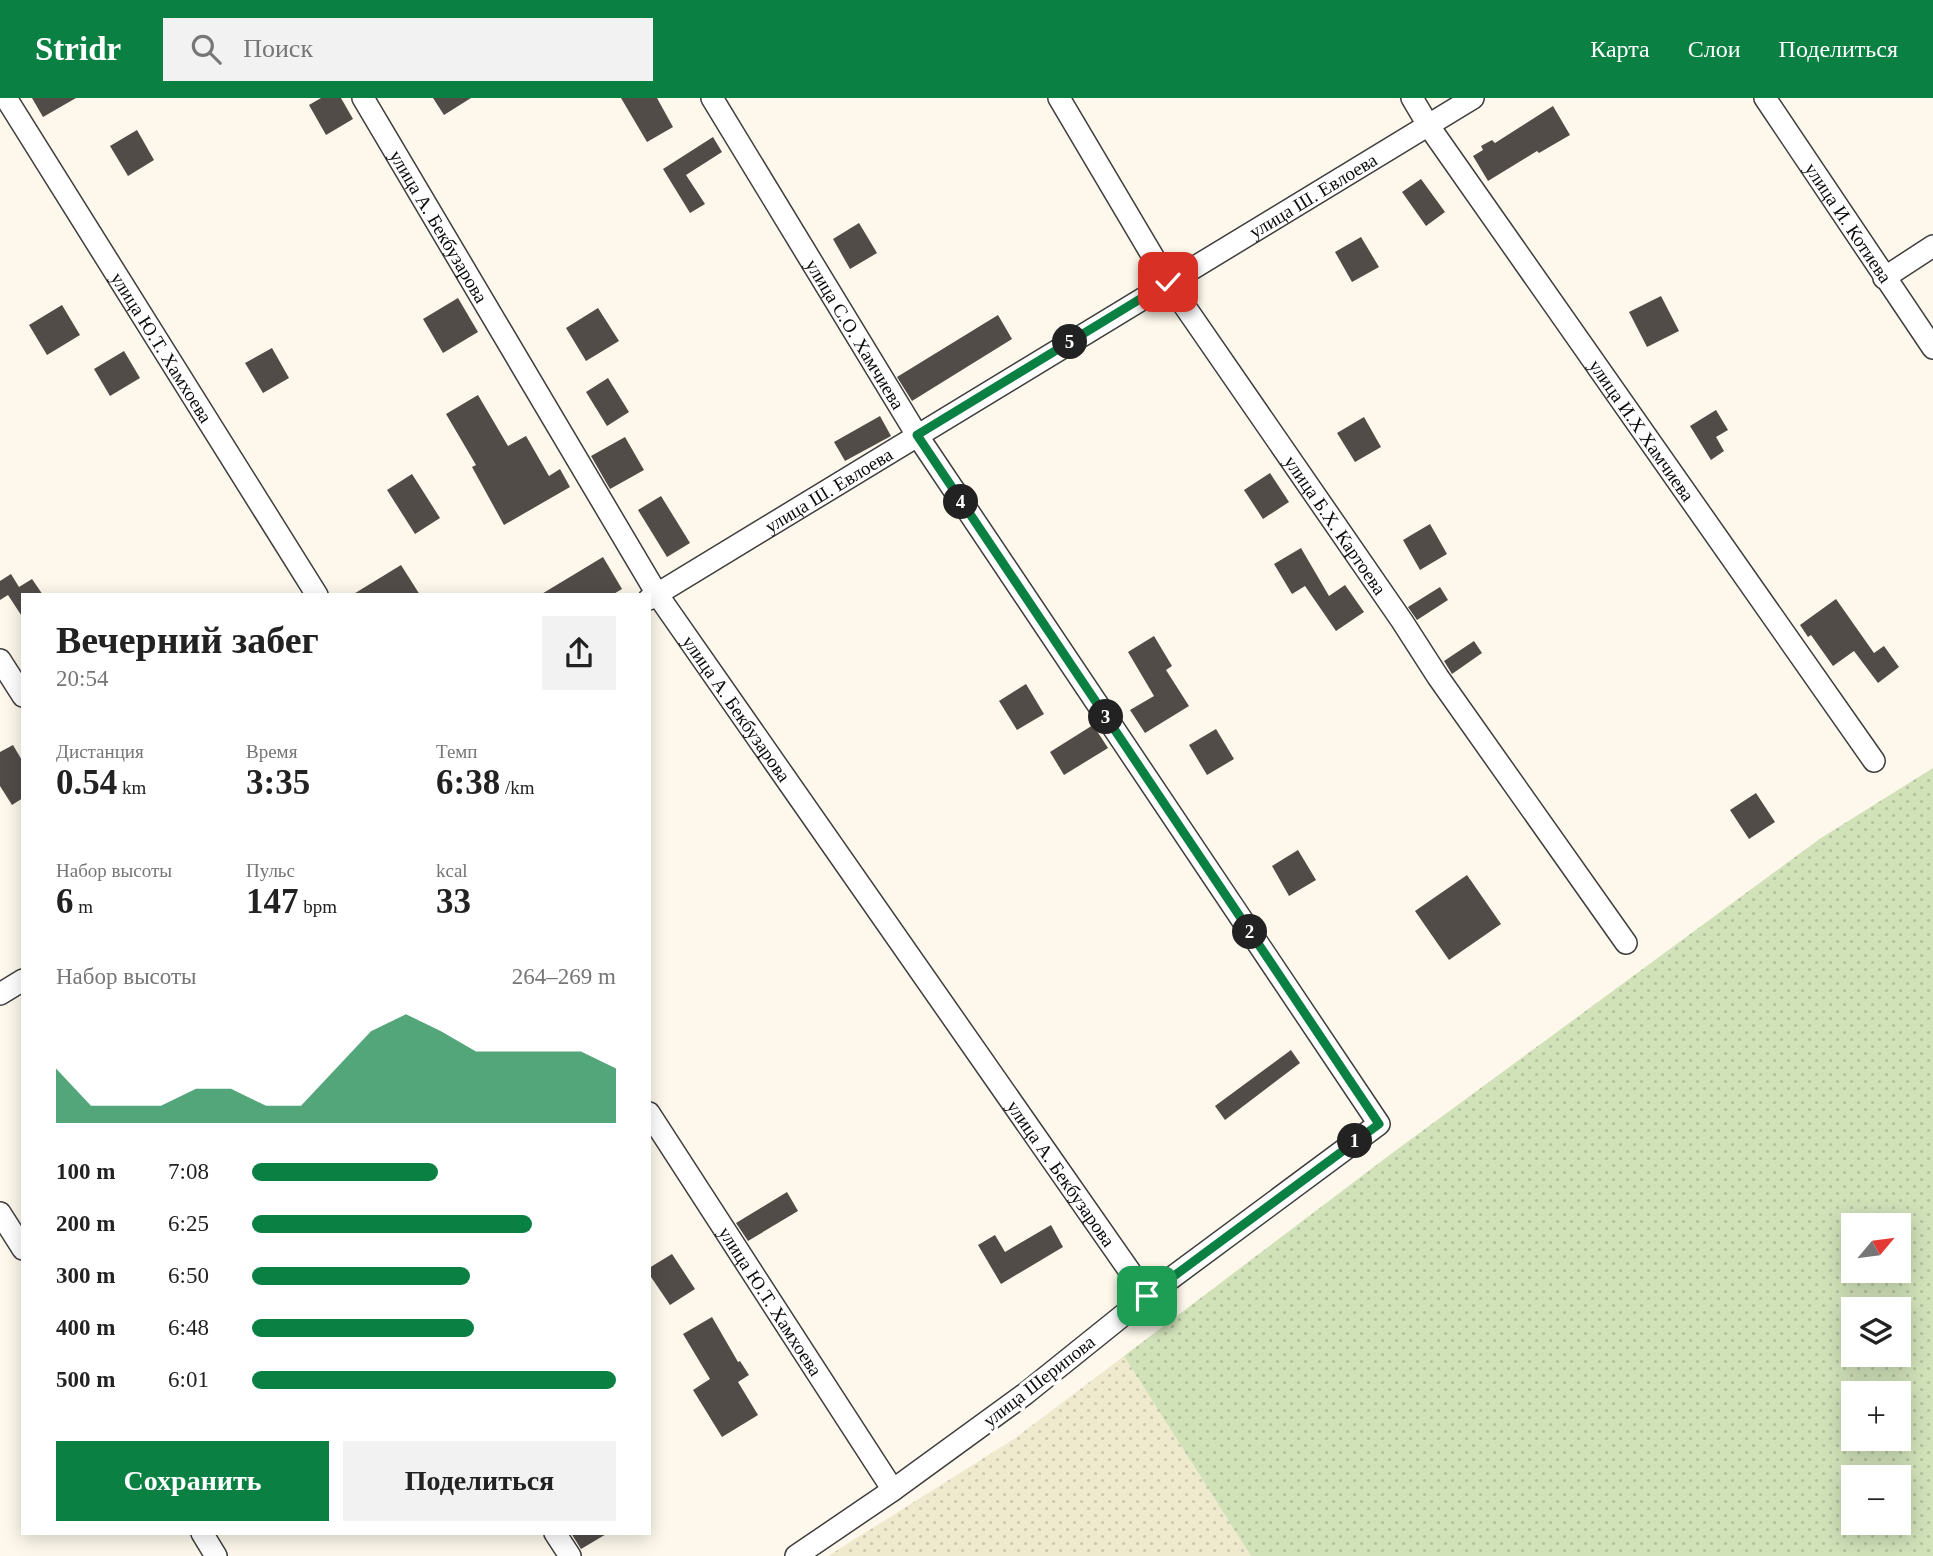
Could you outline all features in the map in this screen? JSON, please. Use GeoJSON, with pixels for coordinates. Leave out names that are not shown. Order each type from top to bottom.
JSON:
{"type":"FeatureCollection","features":[{"type":"Feature","properties":{"kind":"street","name":"улица Ю.Т. Хамхоева"},"geometry":{"type":"LineString","coordinates":[[6,98],[316,593]]}},
{"type":"Feature","properties":{"kind":"street","name":"улица А. Бекбузарова"},"geometry":{"type":"LineString","coordinates":[[363,98],[651,593]]}},
{"type":"Feature","properties":{"kind":"street","name":"улица С.О. Хамчиева"},"geometry":{"type":"LineString","coordinates":[[712,98],[917,435],[1379,1124]]}},
{"type":"Feature","properties":{"kind":"street","name":"улица Б.Х. Картоева"},"geometry":{"type":"LineString","coordinates":[[1059,98],[1168,282],[1438,677],[1626,943]]}},
{"type":"Feature","properties":{"kind":"street","name":"улица И.Х Хамчиева"},"geometry":{"type":"LineString","coordinates":[[1412,98],[1428,125],[1874,761]]}},
{"type":"Feature","properties":{"kind":"street","name":"улица Ш. Евлоева"},"geometry":{"type":"LineString","coordinates":[[653,597],[1474,98]]}},
{"type":"Feature","properties":{"kind":"street","name":"улица И. Котиева"},"geometry":{"type":"LineString","coordinates":[[1765,98],[1933,348]]}},
{"type":"Feature","properties":{"kind":"street"},"geometry":{"type":"LineString","coordinates":[[1884,278],[1933,246]]}},
{"type":"Feature","properties":{"kind":"street","name":"улица А. Бекбузарова"},"geometry":{"type":"LineString","coordinates":[[653,597],[1147,1296]]}},
{"type":"Feature","properties":{"kind":"street"},"geometry":{"type":"LineString","coordinates":[[0,660],[21,693]]}},
{"type":"Feature","properties":{"kind":"street"},"geometry":{"type":"LineString","coordinates":[[0,994],[21,981]]}},
{"type":"Feature","properties":{"kind":"street","name":"улица Ю.Т. Хамхоева"},"geometry":{"type":"LineString","coordinates":[[651,1116],[893,1490]]}},
{"type":"Feature","properties":{"kind":"street","name":"улица Шерипова"},"geometry":{"type":"LineString","coordinates":[[796,1556],[1026,1394],[1147,1296],[1379,1124]]}},
{"type":"Feature","properties":{"kind":"street"},"geometry":{"type":"LineString","coordinates":[[0,1213],[21,1246]]}},
{"type":"Feature","properties":{"kind":"street"},"geometry":{"type":"LineString","coordinates":[[203,1535],[216,1556]]}},
{"type":"Feature","properties":{"kind":"street"},"geometry":{"type":"LineString","coordinates":[[556,1535],[570,1556]]}},
{"type":"Feature","properties":{"kind":"shaded area"},"geometry":{"type":"Polygon","coordinates":[[[1124,1356],[1251,1556],[828,1556],[1014,1439],[1124,1356]]]}},
{"type":"Feature","properties":{"kind":"green space"},"geometry":{"type":"Polygon","coordinates":[[[1933,768],[1933,1556],[1251,1556],[1124,1356],[1395,1151],[1821,838],[1933,768]]]}},
{"type":"Feature","properties":{"kind":"building"},"geometry":{"type":"Polygon","coordinates":[[[32,98],[76,98],[43,117],[32,98]]]}},
{"type":"Feature","properties":{"kind":"building"},"geometry":{"type":"Polygon","coordinates":[[[321,98],[341,98],[353,119],[326,135],[309,105],[321,98]]]}},
{"type":"Feature","properties":{"kind":"building"},"geometry":{"type":"Polygon","coordinates":[[[433,98],[471,98],[444,115],[433,98]]]}},
{"type":"Feature","properties":{"kind":"building"},"geometry":{"type":"Polygon","coordinates":[[[621,98],[657,98],[673,127],[647,142],[621,98]]]}},
{"type":"Feature","properties":{"kind":"building"},"geometry":{"type":"Polygon","coordinates":[[[1553,106],[1570,135],[1539,153],[1537,151],[1488,181],[1473,156],[1483,150],[1481,146],[1492,140],[1495,143],[1553,106]]]}},
{"type":"Feature","properties":{"kind":"building"},"geometry":{"type":"Polygon","coordinates":[[[137,130],[154,160],[128,176],[110,146],[137,130]]]}},
{"type":"Feature","properties":{"kind":"building"},"geometry":{"type":"Polygon","coordinates":[[[713,137],[722,152],[686,175],[705,204],[690,213],[663,169],[713,137]]]}},
{"type":"Feature","properties":{"kind":"building"},"geometry":{"type":"Polygon","coordinates":[[[1421,179],[1445,212],[1426,226],[1402,192],[1421,179]]]}},
{"type":"Feature","properties":{"kind":"building"},"geometry":{"type":"Polygon","coordinates":[[[859,223],[877,253],[850,269],[833,239],[859,223]]]}},
{"type":"Feature","properties":{"kind":"building"},"geometry":{"type":"Polygon","coordinates":[[[1361,237],[1379,267],[1352,282],[1335,252],[1361,237]]]}},
{"type":"Feature","properties":{"kind":"building"},"geometry":{"type":"Polygon","coordinates":[[[1661,296],[1679,331],[1647,347],[1629,312],[1661,296]]]}},
{"type":"Feature","properties":{"kind":"building"},"geometry":{"type":"Polygon","coordinates":[[[458,298],[478,332],[443,353],[423,319],[458,298]]]}},
{"type":"Feature","properties":{"kind":"building"},"geometry":{"type":"Polygon","coordinates":[[[62,305],[80,335],[47,355],[29,325],[62,305]]]}},
{"type":"Feature","properties":{"kind":"building"},"geometry":{"type":"Polygon","coordinates":[[[598,308],[619,341],[586,361],[566,328],[598,308]]]}},
{"type":"Feature","properties":{"kind":"building"},"geometry":{"type":"Polygon","coordinates":[[[998,315],[1012,339],[912,401],[897,377],[998,315]]]}},
{"type":"Feature","properties":{"kind":"building"},"geometry":{"type":"Polygon","coordinates":[[[272,348],[289,378],[263,393],[245,363],[272,348]]]}},
{"type":"Feature","properties":{"kind":"building"},"geometry":{"type":"Polygon","coordinates":[[[124,351],[140,378],[110,396],[94,369],[124,351]]]}},
{"type":"Feature","properties":{"kind":"building"},"geometry":{"type":"Polygon","coordinates":[[[608,378],[629,412],[607,426],[586,392],[608,378]]]}},
{"type":"Feature","properties":{"kind":"building"},"geometry":{"type":"Polygon","coordinates":[[[478,395],[508,446],[526,436],[549,476],[560,469],[570,487],[504,525],[472,467],[476,465],[446,414],[478,395]]]}},
{"type":"Feature","properties":{"kind":"building"},"geometry":{"type":"Polygon","coordinates":[[[1716,410],[1728,430],[1716,437],[1724,451],[1711,460],[1690,426],[1716,410]]]}},
{"type":"Feature","properties":{"kind":"building"},"geometry":{"type":"Polygon","coordinates":[[[880,416],[891,436],[845,461],[834,442],[880,416]]]}},
{"type":"Feature","properties":{"kind":"building"},"geometry":{"type":"Polygon","coordinates":[[[1364,417],[1381,447],[1355,462],[1337,433],[1364,417]]]}},
{"type":"Feature","properties":{"kind":"building"},"geometry":{"type":"Polygon","coordinates":[[[625,437],[644,470],[610,489],[591,456],[625,437]]]}},
{"type":"Feature","properties":{"kind":"building"},"geometry":{"type":"Polygon","coordinates":[[[1270,473],[1289,502],[1263,519],[1244,490],[1270,473]]]}},
{"type":"Feature","properties":{"kind":"building"},"geometry":{"type":"Polygon","coordinates":[[[412,474],[440,518],[415,534],[387,490],[412,474]]]}},
{"type":"Feature","properties":{"kind":"building"},"geometry":{"type":"Polygon","coordinates":[[[661,496],[690,543],[667,557],[638,510],[661,496]]]}},
{"type":"Feature","properties":{"kind":"building"},"geometry":{"type":"Polygon","coordinates":[[[1430,524],[1447,554],[1420,570],[1403,540],[1430,524]]]}},
{"type":"Feature","properties":{"kind":"building"},"geometry":{"type":"Polygon","coordinates":[[[1301,548],[1329,596],[1345,585],[1364,612],[1336,631],[1305,586],[1292,594],[1274,564],[1301,548]]]}},
{"type":"Feature","properties":{"kind":"building"},"geometry":{"type":"Polygon","coordinates":[[[603,557],[622,589],[615,593],[543,593],[603,557]]]}},
{"type":"Feature","properties":{"kind":"building"},"geometry":{"type":"Polygon","coordinates":[[[401,565],[419,593],[355,593],[401,565]]]}},
{"type":"Feature","properties":{"kind":"building"},"geometry":{"type":"Polygon","coordinates":[[[11,574],[19,587],[32,579],[42,593],[21,593],[21,615],[8,595],[0,600],[0,581],[11,574]]]}},
{"type":"Feature","properties":{"kind":"building"},"geometry":{"type":"Polygon","coordinates":[[[1440,587],[1448,600],[1417,620],[1408,607],[1440,587]]]}},
{"type":"Feature","properties":{"kind":"building"},"geometry":{"type":"Polygon","coordinates":[[[1836,599],[1874,653],[1884,646],[1899,667],[1878,683],[1854,651],[1833,666],[1811,635],[1808,637],[1800,625],[1836,599]]]}},
{"type":"Feature","properties":{"kind":"building"},"geometry":{"type":"Polygon","coordinates":[[[1154,636],[1172,666],[1166,670],[1189,706],[1145,733],[1130,710],[1154,696],[1128,652],[1154,636]]]}},
{"type":"Feature","properties":{"kind":"building"},"geometry":{"type":"Polygon","coordinates":[[[1474,641],[1482,653],[1452,674],[1444,661],[1474,641]]]}},
{"type":"Feature","properties":{"kind":"building"},"geometry":{"type":"Polygon","coordinates":[[[1026,684],[1044,714],[1017,730],[999,701],[1026,684]]]}},
{"type":"Feature","properties":{"kind":"building"},"geometry":{"type":"Polygon","coordinates":[[[1093,725],[1108,748],[1064,775],[1050,752],[1093,725]]]}},
{"type":"Feature","properties":{"kind":"building"},"geometry":{"type":"Polygon","coordinates":[[[1216,729],[1234,759],[1207,775],[1189,745],[1216,729]]]}},
{"type":"Feature","properties":{"kind":"building"},"geometry":{"type":"Polygon","coordinates":[[[13,745],[21,759],[21,799],[12,805],[0,786],[0,752],[13,745]]]}},
{"type":"Feature","properties":{"kind":"building"},"geometry":{"type":"Polygon","coordinates":[[[1756,793],[1775,822],[1749,839],[1730,810],[1756,793]]]}},
{"type":"Feature","properties":{"kind":"building"},"geometry":{"type":"Polygon","coordinates":[[[1298,850],[1316,880],[1289,896],[1272,866],[1298,850]]]}},
{"type":"Feature","properties":{"kind":"building"},"geometry":{"type":"Polygon","coordinates":[[[1467,875],[1501,924],[1449,960],[1415,911],[1467,875]]]}},
{"type":"Feature","properties":{"kind":"building"},"geometry":{"type":"Polygon","coordinates":[[[1291,1050],[1300,1063],[1225,1120],[1215,1106],[1291,1050]]]}},
{"type":"Feature","properties":{"kind":"building"},"geometry":{"type":"Polygon","coordinates":[[[787,1192],[798,1211],[748,1241],[736,1223],[787,1192]]]}},
{"type":"Feature","properties":{"kind":"building"},"geometry":{"type":"Polygon","coordinates":[[[1051,1225],[1063,1247],[1001,1284],[978,1245],[995,1235],[1005,1252],[1051,1225]]]}},
{"type":"Feature","properties":{"kind":"building"},"geometry":{"type":"Polygon","coordinates":[[[672,1254],[695,1289],[670,1305],[651,1277],[651,1267],[672,1254]]]}},
{"type":"Feature","properties":{"kind":"building"},"geometry":{"type":"Polygon","coordinates":[[[712,1317],[738,1362],[740,1361],[749,1375],[738,1382],[758,1415],[722,1437],[693,1390],[710,1379],[683,1334],[712,1317]]]}},
{"type":"Feature","properties":{"kind":"building"},"geometry":{"type":"Polygon","coordinates":[[[572,1535],[605,1535],[581,1549],[572,1535]]]}},
{"type":"Feature","properties":{"kind":"route"},"geometry":{"type":"LineString","coordinates":[[1147,1296],[1379,1124],[917,435],[1168,282]]}}]}
